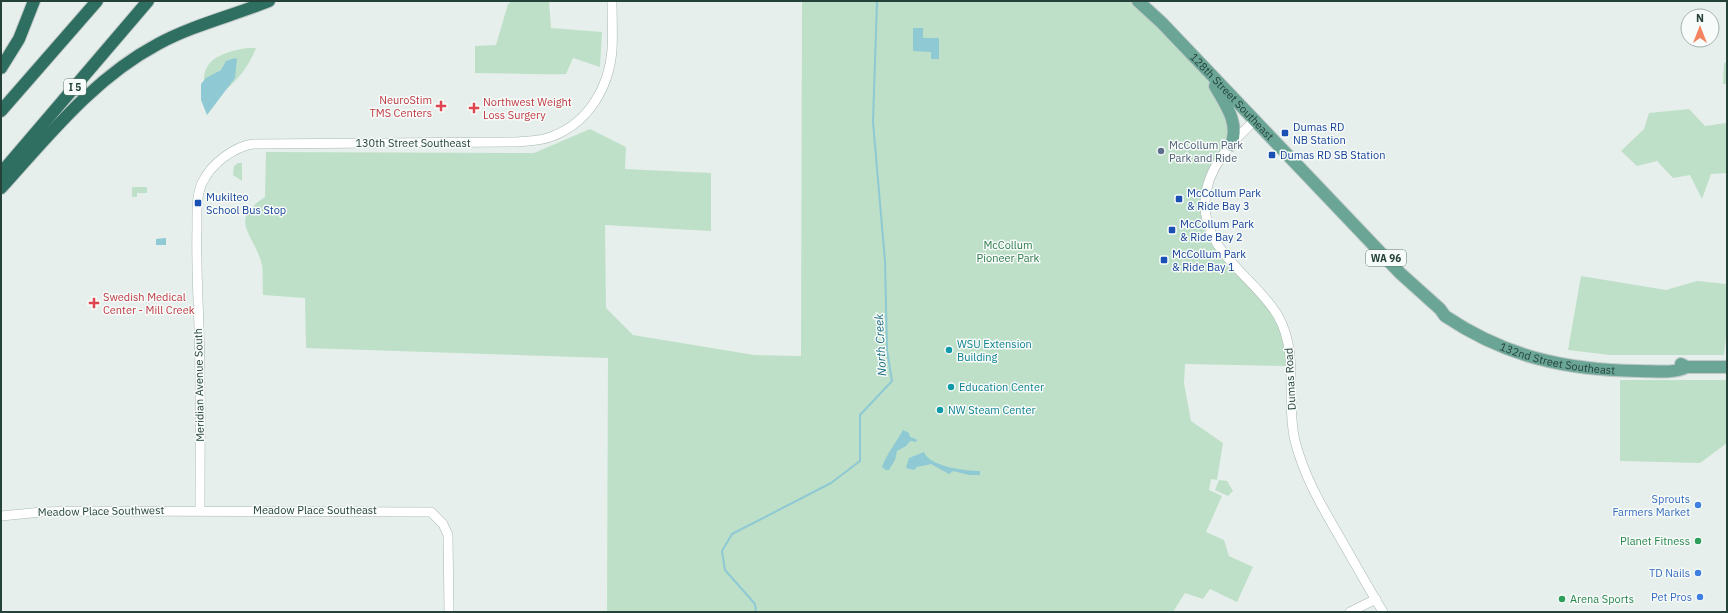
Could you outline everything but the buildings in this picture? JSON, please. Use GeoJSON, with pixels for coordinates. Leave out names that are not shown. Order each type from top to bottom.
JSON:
{"type":"FeatureCollection","features":[{"type":"Feature","properties":{"kind":"highway"},"geometry":{"type":"LineString","coordinates":[[1,68],[19,39],[34,1]]}},
{"type":"Feature","properties":{"kind":"highway"},"geometry":{"type":"LineString","coordinates":[[1,111],[97,1]]}},
{"type":"Feature","properties":{"kind":"highway","name":"I 5"},"geometry":{"type":"LineString","coordinates":[[1,172],[148,1]]}},
{"type":"Feature","properties":{"kind":"highway"},"geometry":{"type":"LineString","coordinates":[[1,188],[89,93],[127,63],[178,34],[269,1]]}},
{"type":"Feature","properties":{"kind":"main road","name":"128th Street Southeast"},"geometry":{"type":"LineString","coordinates":[[1138,1],[1162,23],[1324,193]]}},
{"type":"Feature","properties":{"kind":"main road"},"geometry":{"type":"LineString","coordinates":[[1204,67],[1232,117],[1234,132],[1231,145]]}},
{"type":"Feature","properties":{"kind":"main road","name":"132nd Street Southeast"},"geometry":{"type":"LineString","coordinates":[[1324,193],[1400,273],[1440,308],[1445,316],[1492,343],[1547,362],[1594,369],[1678,371],[1687,367],[1727,367]]}},
{"type":"Feature","properties":{"kind":"street","name":"130th Street Southeast"},"geometry":{"type":"LineString","coordinates":[[231,152],[245,145],[253,144],[499,143],[538,140],[554,136],[572,126],[588,112],[598,97],[609,66],[612,50],[612,1]]}},
{"type":"Feature","properties":{"kind":"street","name":"Dumas Road"},"geometry":{"type":"LineString","coordinates":[[1255,120],[1219,159],[1206,186],[1204,204],[1208,224],[1217,244],[1265,299],[1278,316],[1286,333],[1291,362],[1290,394],[1292,416],[1295,439],[1301,463],[1315,495],[1383,612]]}},
{"type":"Feature","properties":{"kind":"street","name":"Meridian Avenue South"},"geometry":{"type":"LineString","coordinates":[[200,510],[199,330],[196,260],[197,210],[202,183],[214,166],[231,152]]}},
{"type":"Feature","properties":{"kind":"street","name":"Meadow Place Southeast"},"geometry":{"type":"LineString","coordinates":[[200,510],[430,512],[443,524],[448,535],[449,612]]}},
{"type":"Feature","properties":{"kind":"street","name":"Meadow Place Southwest"},"geometry":{"type":"LineString","coordinates":[[1,516],[42,512],[200,510]]}},
{"type":"Feature","properties":{"kind":"street"},"geometry":{"type":"LineString","coordinates":[[1350,612],[1376,599]]}},
{"type":"Feature","properties":{"kind":"green space"},"geometry":{"type":"Polygon","coordinates":[[[512,1],[549,1],[551,28],[602,32],[600,67],[573,58],[566,74],[475,73],[475,46],[496,45],[508,4],[512,1]]]}},
{"type":"Feature","properties":{"kind":"green space","name":"McCollum Pioneer Park"},"geometry":{"type":"Polygon","coordinates":[[[802,1],[1138,1],[1223,88],[1232,136],[1219,159],[1204,204],[1217,244],[1278,316],[1291,362],[1285,362],[1285,366],[1185,364],[1184,383],[1191,421],[1223,443],[1217,480],[1211,479],[1209,490],[1222,496],[1206,532],[1224,540],[1229,556],[1253,567],[1237,602],[1210,589],[1203,599],[1185,593],[1173,612],[607,612],[608,358],[306,348],[305,298],[263,295],[261,261],[248,234],[245,219],[248,212],[254,205],[265,197],[266,152],[534,153],[590,129],[626,147],[625,169],[711,173],[711,231],[605,225],[606,308],[633,335],[754,355],[801,356],[802,1]]]}},
{"type":"Feature","properties":{"kind":"green space"},"geometry":{"type":"Polygon","coordinates":[[[248,48],[256,48],[250,61],[234,83],[223,92],[235,78],[221,70],[204,81],[205,73],[212,61],[225,53],[248,48]]]}},
{"type":"Feature","properties":{"kind":"green space"},"geometry":{"type":"Polygon","coordinates":[[[1727,62],[1727,84],[1723,84],[1724,63],[1727,62]]]}},
{"type":"Feature","properties":{"kind":"green space"},"geometry":{"type":"Polygon","coordinates":[[[1689,109],[1705,126],[1727,123],[1727,173],[1711,174],[1702,199],[1690,175],[1673,178],[1657,161],[1637,166],[1621,151],[1644,129],[1649,113],[1689,109]]]}},
{"type":"Feature","properties":{"kind":"green space"},"geometry":{"type":"Polygon","coordinates":[[[238,163],[242,163],[242,181],[233,175],[234,166],[238,163]]]}},
{"type":"Feature","properties":{"kind":"green space"},"geometry":{"type":"Polygon","coordinates":[[[132,187],[147,187],[147,193],[137,193],[137,197],[132,197],[132,187]]]}},
{"type":"Feature","properties":{"kind":"green space"},"geometry":{"type":"Polygon","coordinates":[[[1581,276],[1666,290],[1697,281],[1727,284],[1727,327],[1724,355],[1610,355],[1568,350],[1581,276]]]}},
{"type":"Feature","properties":{"kind":"green space"},"geometry":{"type":"Polygon","coordinates":[[[1620,380],[1727,380],[1727,443],[1700,463],[1620,461],[1620,380]]]}},
{"type":"Feature","properties":{"kind":"green space"},"geometry":{"type":"Polygon","coordinates":[[[1219,480],[1227,481],[1233,491],[1228,496],[1215,490],[1219,480]]]}},
{"type":"Feature","properties":{"kind":"water"},"geometry":{"type":"Polygon","coordinates":[[[913,28],[923,28],[923,38],[939,38],[939,59],[931,59],[931,52],[913,51],[913,28]]]}},
{"type":"Feature","properties":{"kind":"water"},"geometry":{"type":"Polygon","coordinates":[[[235,58],[237,59],[235,78],[207,115],[201,100],[201,84],[206,78],[221,70],[226,61],[235,58]]]}},
{"type":"Feature","properties":{"kind":"water"},"geometry":{"type":"Polygon","coordinates":[[[166,238],[166,245],[156,245],[156,239],[166,238]]]}},
{"type":"Feature","properties":{"kind":"water"},"geometry":{"type":"Polygon","coordinates":[[[903,430],[909,433],[910,437],[916,439],[917,442],[910,441],[906,446],[897,451],[895,460],[889,470],[886,470],[882,467],[884,462],[903,430]]]}},
{"type":"Feature","properties":{"kind":"water"},"geometry":{"type":"Polygon","coordinates":[[[924,452],[927,457],[940,465],[958,469],[980,471],[980,475],[969,475],[953,471],[949,474],[931,464],[917,467],[914,470],[906,468],[909,458],[924,452]]]}},
{"type":"Feature","properties":{"kind":"waterway","name":"North Creek"},"geometry":{"type":"LineString","coordinates":[[756,612],[755,604],[725,570],[722,551],[732,534],[831,483],[860,461],[860,415],[892,381],[887,350],[885,261],[873,122],[877,1]]}},
{"type":"Feature","properties":{"kind":"place","name":"NeuroStim TMS Centers"},"geometry":{"type":"Point","coordinates":[441,106]}},
{"type":"Feature","properties":{"kind":"place","name":"Northwest Weight Loss Surgery"},"geometry":{"type":"Point","coordinates":[474,108]}},
{"type":"Feature","properties":{"kind":"place","name":"Dumas RD NB Station"},"geometry":{"type":"Point","coordinates":[1285,133]}},
{"type":"Feature","properties":{"kind":"place","name":"McCollum Park Park and Ride"},"geometry":{"type":"Point","coordinates":[1161,151]}},
{"type":"Feature","properties":{"kind":"place","name":"Dumas RD SB Station"},"geometry":{"type":"Point","coordinates":[1272,155]}},
{"type":"Feature","properties":{"kind":"place","name":"McCollum Park & Ride Bay 3"},"geometry":{"type":"Point","coordinates":[1179,199]}},
{"type":"Feature","properties":{"kind":"place","name":"Mukilteo School Bus Stop"},"geometry":{"type":"Point","coordinates":[198,203]}},
{"type":"Feature","properties":{"kind":"place","name":"McCollum Park & Ride Bay 2"},"geometry":{"type":"Point","coordinates":[1172,230]}},
{"type":"Feature","properties":{"kind":"place","name":"McCollum Park & Ride Bay 1"},"geometry":{"type":"Point","coordinates":[1164,260]}},
{"type":"Feature","properties":{"kind":"place","name":"Swedish Medical Center - Mill Creek"},"geometry":{"type":"Point","coordinates":[94,303]}},
{"type":"Feature","properties":{"kind":"place","name":"WSU Extension Building"},"geometry":{"type":"Point","coordinates":[949,350]}},
{"type":"Feature","properties":{"kind":"place","name":"Education Center"},"geometry":{"type":"Point","coordinates":[951,387]}},
{"type":"Feature","properties":{"kind":"place","name":"NW Steam Center"},"geometry":{"type":"Point","coordinates":[940,410]}},
{"type":"Feature","properties":{"kind":"place","name":"Sprouts Farmers Market"},"geometry":{"type":"Point","coordinates":[1698,505]}},
{"type":"Feature","properties":{"kind":"place","name":"Planet Fitness"},"geometry":{"type":"Point","coordinates":[1698,541]}},
{"type":"Feature","properties":{"kind":"place","name":"TD Nails"},"geometry":{"type":"Point","coordinates":[1698,573]}},
{"type":"Feature","properties":{"kind":"place","name":"Pet Pros"},"geometry":{"type":"Point","coordinates":[1700,597]}},
{"type":"Feature","properties":{"kind":"place","name":"Arena Sports"},"geometry":{"type":"Point","coordinates":[1562,599]}}]}
